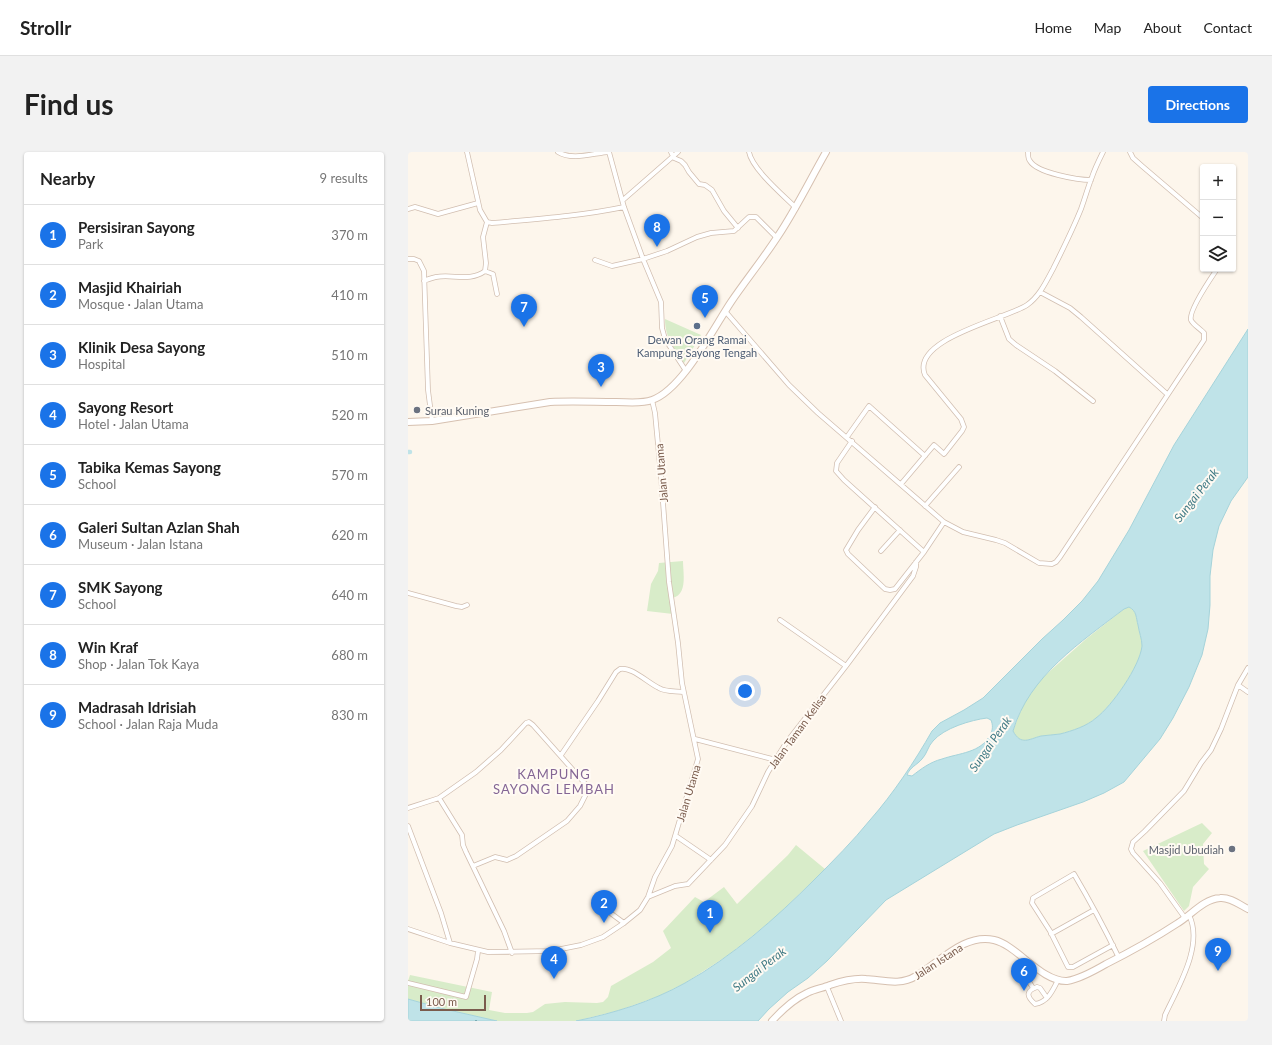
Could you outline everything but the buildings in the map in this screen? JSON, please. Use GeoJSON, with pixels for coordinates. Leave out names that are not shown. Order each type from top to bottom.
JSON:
{"type":"FeatureCollection","features":[{"type":"Feature","properties":{"kind":"main road"},"geometry":{"type":"LineString","coordinates":[[408,422],[432,420],[550,402],[568,401],[634,403],[652,400],[668,391],[686,371],[724,311],[777,238],[796,208],[826,152]]}},
{"type":"Feature","properties":{"kind":"main road"},"geometry":{"type":"LineString","coordinates":[[1058,980],[1071,980],[1119,958],[1187,917],[1205,904],[1219,898],[1226,898],[1248,909]]}},
{"type":"Feature","properties":{"kind":"main road","name":"Jalan Istana"},"geometry":{"type":"LineString","coordinates":[[772,1021],[786,1007],[806,993],[855,979],[900,982],[907,980],[916,977],[957,948],[982,938],[1000,942],[1048,976],[1058,980]]}},
{"type":"Feature","properties":{"kind":"street"},"geometry":{"type":"LineString","coordinates":[[424,281],[437,277],[460,278],[473,276],[481,274],[485,271],[486,263],[483,237],[487,222],[478,203],[467,152]]}},
{"type":"Feature","properties":{"kind":"street"},"geometry":{"type":"LineString","coordinates":[[558,152],[574,156],[609,152],[624,207],[661,302],[662,328],[665,339],[686,371]]}},
{"type":"Feature","properties":{"kind":"street"},"geometry":{"type":"LineString","coordinates":[[623,200],[671,154],[678,152]]}},
{"type":"Feature","properties":{"kind":"street"},"geometry":{"type":"LineString","coordinates":[[749,152],[754,164],[796,208]]}},
{"type":"Feature","properties":{"kind":"street"},"geometry":{"type":"LineString","coordinates":[[1028,152],[1029,160],[1035,166],[1066,178],[1091,180]]}},
{"type":"Feature","properties":{"kind":"street"},"geometry":{"type":"LineString","coordinates":[[901,484],[934,445],[944,454],[964,427],[961,419],[925,375],[923,369],[924,360],[932,351],[945,342],[982,323],[1032,302],[1040,292],[1062,251],[1103,152]]}},
{"type":"Feature","properties":{"kind":"street"},"geometry":{"type":"LineString","coordinates":[[1130,152],[1142,166],[1200,215]]}},
{"type":"Feature","properties":{"kind":"street"},"geometry":{"type":"LineString","coordinates":[[671,154],[685,164],[688,172],[699,184],[705,185],[712,190],[724,212],[738,228]]}},
{"type":"Feature","properties":{"kind":"street"},"geometry":{"type":"LineString","coordinates":[[408,209],[415,207],[438,214],[478,203]]}},
{"type":"Feature","properties":{"kind":"street"},"geometry":{"type":"LineString","coordinates":[[487,222],[492,223],[552,218],[601,212],[624,207]]}},
{"type":"Feature","properties":{"kind":"street"},"geometry":{"type":"LineString","coordinates":[[595,260],[612,266],[643,259],[667,251],[697,237],[711,233],[734,231],[753,216],[756,217],[777,238]]}},
{"type":"Feature","properties":{"kind":"street"},"geometry":{"type":"LineString","coordinates":[[408,259],[419,261],[424,271],[428,390],[432,420]]}},
{"type":"Feature","properties":{"kind":"street"},"geometry":{"type":"LineString","coordinates":[[485,271],[493,274],[497,294]]}},
{"type":"Feature","properties":{"kind":"street"},"geometry":{"type":"LineString","coordinates":[[724,311],[789,385],[818,413],[944,522],[963,532],[1005,543],[1039,563],[1052,564],[1056,562],[1204,340],[1204,333],[1193,323],[1190,316],[1215,272]]}},
{"type":"Feature","properties":{"kind":"street"},"geometry":{"type":"LineString","coordinates":[[1040,292],[1070,308],[1167,394]]}},
{"type":"Feature","properties":{"kind":"street"},"geometry":{"type":"LineString","coordinates":[[1000,316],[1009,339],[1093,401]]}},
{"type":"Feature","properties":{"kind":"street","name":"Jalan Utama"},"geometry":{"type":"LineString","coordinates":[[408,929],[478,951],[512,953],[551,951],[581,945],[603,937],[640,910],[676,836],[698,759],[684,692],[669,582],[661,476],[655,413],[652,400]]}},
{"type":"Feature","properties":{"kind":"street"},"geometry":{"type":"LineString","coordinates":[[847,437],[869,406],[925,456]]}},
{"type":"Feature","properties":{"kind":"street"},"geometry":{"type":"LineString","coordinates":[[852,441],[837,463],[836,470],[844,480],[924,552]]}},
{"type":"Feature","properties":{"kind":"street"},"geometry":{"type":"LineString","coordinates":[[925,506],[959,467]]}},
{"type":"Feature","properties":{"kind":"street"},"geometry":{"type":"LineString","coordinates":[[875,508],[846,550],[848,554],[885,589],[895,589],[924,552],[944,522]]}},
{"type":"Feature","properties":{"kind":"street"},"geometry":{"type":"LineString","coordinates":[[881,551],[900,530]]}},
{"type":"Feature","properties":{"kind":"street","name":"Jalan Taman Kelisa"},"geometry":{"type":"LineString","coordinates":[[648,896],[675,886],[688,884],[725,845],[752,806],[768,772],[786,743],[913,576],[916,562]]}},
{"type":"Feature","properties":{"kind":"street"},"geometry":{"type":"LineString","coordinates":[[408,593],[456,606],[462,607],[467,605]]}},
{"type":"Feature","properties":{"kind":"street"},"geometry":{"type":"LineString","coordinates":[[780,620],[846,666]]}},
{"type":"Feature","properties":{"kind":"street"},"geometry":{"type":"LineString","coordinates":[[1164,1021],[1165,1015],[1190,960],[1194,936],[1193,923],[1133,852],[1131,845],[1184,791],[1201,763],[1211,750],[1238,685],[1248,668]]}},
{"type":"Feature","properties":{"kind":"street"},"geometry":{"type":"LineString","coordinates":[[561,755],[616,672],[620,669],[629,669],[645,681],[660,689],[684,692]]}},
{"type":"Feature","properties":{"kind":"street"},"geometry":{"type":"LineString","coordinates":[[1238,685],[1248,692]]}},
{"type":"Feature","properties":{"kind":"street"},"geometry":{"type":"LineString","coordinates":[[408,808],[439,798],[476,772],[501,750],[527,723],[531,723],[590,788],[576,811],[567,820],[511,859],[506,860],[495,857],[473,866]]}},
{"type":"Feature","properties":{"kind":"street"},"geometry":{"type":"LineString","coordinates":[[695,739],[776,760]]}},
{"type":"Feature","properties":{"kind":"street"},"geometry":{"type":"LineString","coordinates":[[439,798],[462,835],[463,845],[504,931],[512,953]]}},
{"type":"Feature","properties":{"kind":"street"},"geometry":{"type":"LineString","coordinates":[[408,826],[442,913],[450,943]]}},
{"type":"Feature","properties":{"kind":"street"},"geometry":{"type":"LineString","coordinates":[[676,836],[711,860]]}},
{"type":"Feature","properties":{"kind":"street"},"geometry":{"type":"LineString","coordinates":[[1113,945],[1073,967],[1068,967],[1051,934],[1032,903],[1033,898],[1074,874],[1113,945],[1119,958]]}},
{"type":"Feature","properties":{"kind":"street"},"geometry":{"type":"LineString","coordinates":[[597,895],[605,909],[624,923]]}},
{"type":"Feature","properties":{"kind":"street"},"geometry":{"type":"LineString","coordinates":[[1051,934],[1094,910]]}},
{"type":"Feature","properties":{"kind":"street"},"geometry":{"type":"LineString","coordinates":[[408,983],[466,997],[478,951]]}},
{"type":"Feature","properties":{"kind":"street"},"geometry":{"type":"LineString","coordinates":[[1023,958],[1021,969],[1033,988]]}},
{"type":"Feature","properties":{"kind":"street"},"geometry":{"type":"LineString","coordinates":[[1047,998],[1040,988],[1037,987],[1033,988],[1029,992],[1028,996],[1035,1004],[1038,1004],[1047,998],[1051,994],[1058,980]]}},
{"type":"Feature","properties":{"kind":"street"},"geometry":{"type":"LineString","coordinates":[[826,987],[841,1021]]}},
{"type":"Feature","properties":{"kind":"green space"},"geometry":{"type":"Polygon","coordinates":[[[665,319],[701,335],[684,363],[668,337],[665,319]]]}},
{"type":"Feature","properties":{"kind":"green space"},"geometry":{"type":"Polygon","coordinates":[[[683,561],[684,583],[680,593],[672,598],[673,614],[647,611],[651,584],[658,571],[659,563],[683,561]]]}},
{"type":"Feature","properties":{"kind":"green space"},"geometry":{"type":"Polygon","coordinates":[[[1129,607],[1136,615],[1142,646],[1131,674],[1110,704],[1092,721],[1074,730],[1060,734],[1041,736],[1029,740],[1019,739],[1013,731],[1024,702],[1041,679],[1086,639],[1124,609],[1129,607]]]}},
{"type":"Feature","properties":{"kind":"green space"},"geometry":{"type":"Polygon","coordinates":[[[1202,823],[1212,833],[1203,844],[1204,864],[1209,869],[1193,887],[1189,906],[1184,911],[1143,851],[1202,823]]]}},
{"type":"Feature","properties":{"kind":"green space"},"geometry":{"type":"Polygon","coordinates":[[[796,845],[825,869],[777,916],[730,954],[685,983],[659,996],[620,1010],[576,1021],[497,1021],[408,999],[408,981],[410,975],[492,992],[489,1010],[505,1013],[533,1012],[545,1004],[565,1002],[603,1002],[608,997],[611,986],[653,962],[671,948],[663,931],[695,897],[704,902],[724,887],[737,904],[788,855],[796,845]]]}},
{"type":"Feature","properties":{"kind":"water","name":"Sungai Perak"},"geometry":{"type":"Polygon","coordinates":[[[1248,329],[1248,477],[1231,501],[1219,526],[1213,550],[1210,576],[1208,629],[1202,655],[1189,687],[1173,718],[1160,739],[1124,782],[1083,802],[994,834],[886,900],[827,961],[808,978],[788,992],[758,1021],[576,1021],[632,1006],[659,996],[685,983],[737,949],[769,923],[799,895],[879,810],[903,777],[932,731],[940,723],[983,698],[1082,601],[1098,581],[1129,530],[1174,445],[1248,329]],[[1129,607],[1124,609],[1074,648],[1044,677],[1031,693],[1021,711],[1013,731],[1019,739],[1029,740],[1041,736],[1060,734],[1074,730],[1092,721],[1110,704],[1131,674],[1142,646],[1136,615],[1129,607]],[[987,718],[958,725],[938,736],[931,743],[924,757],[910,770],[907,775],[912,776],[922,768],[934,762],[969,752],[981,746],[990,735],[992,729],[991,720],[987,718]]]}},
{"type":"Feature","properties":{"kind":"water"},"geometry":{"type":"Polygon","coordinates":[[[408,999],[440,1008],[497,1021],[408,1021],[408,999]]]}},
{"type":"Feature","properties":{"kind":"place","name":"Win Kraf"},"geometry":{"type":"Point","coordinates":[657,247]}},
{"type":"Feature","properties":{"kind":"place","name":"Tabika Kemas Sayong"},"geometry":{"type":"Point","coordinates":[705,318]}},
{"type":"Feature","properties":{"kind":"place","name":"Dewan Orang Ramai Kampung Sayong Tengah"},"geometry":{"type":"Point","coordinates":[697,326]}},
{"type":"Feature","properties":{"kind":"place","name":"SMK Sayong"},"geometry":{"type":"Point","coordinates":[524,327]}},
{"type":"Feature","properties":{"kind":"place","name":"Klinik Desa Sayong"},"geometry":{"type":"Point","coordinates":[601,387]}},
{"type":"Feature","properties":{"kind":"place","name":"Surau Kuning"},"geometry":{"type":"Point","coordinates":[417,410]}},
{"type":"Feature","properties":{"kind":"place","name":"Masjid Ubudiah"},"geometry":{"type":"Point","coordinates":[1232,849]}},
{"type":"Feature","properties":{"kind":"place","name":"Masjid Khairiah"},"geometry":{"type":"Point","coordinates":[604,923]}},
{"type":"Feature","properties":{"kind":"place","name":"Persisiran Sayong"},"geometry":{"type":"Point","coordinates":[710,933]}},
{"type":"Feature","properties":{"kind":"place","name":"Madrasah Idrisiah"},"geometry":{"type":"Point","coordinates":[1218,971]}},
{"type":"Feature","properties":{"kind":"place","name":"Sayong Resort"},"geometry":{"type":"Point","coordinates":[554,979]}},
{"type":"Feature","properties":{"kind":"place","name":"Galeri Sultan Azlan Shah"},"geometry":{"type":"Point","coordinates":[1024,991]}},
{"type":"Feature","properties":{"kind":"district","name":"KAMPUNG SAYONG LEMBAH"},"geometry":{"type":"Point","coordinates":[554,782]}}]}
